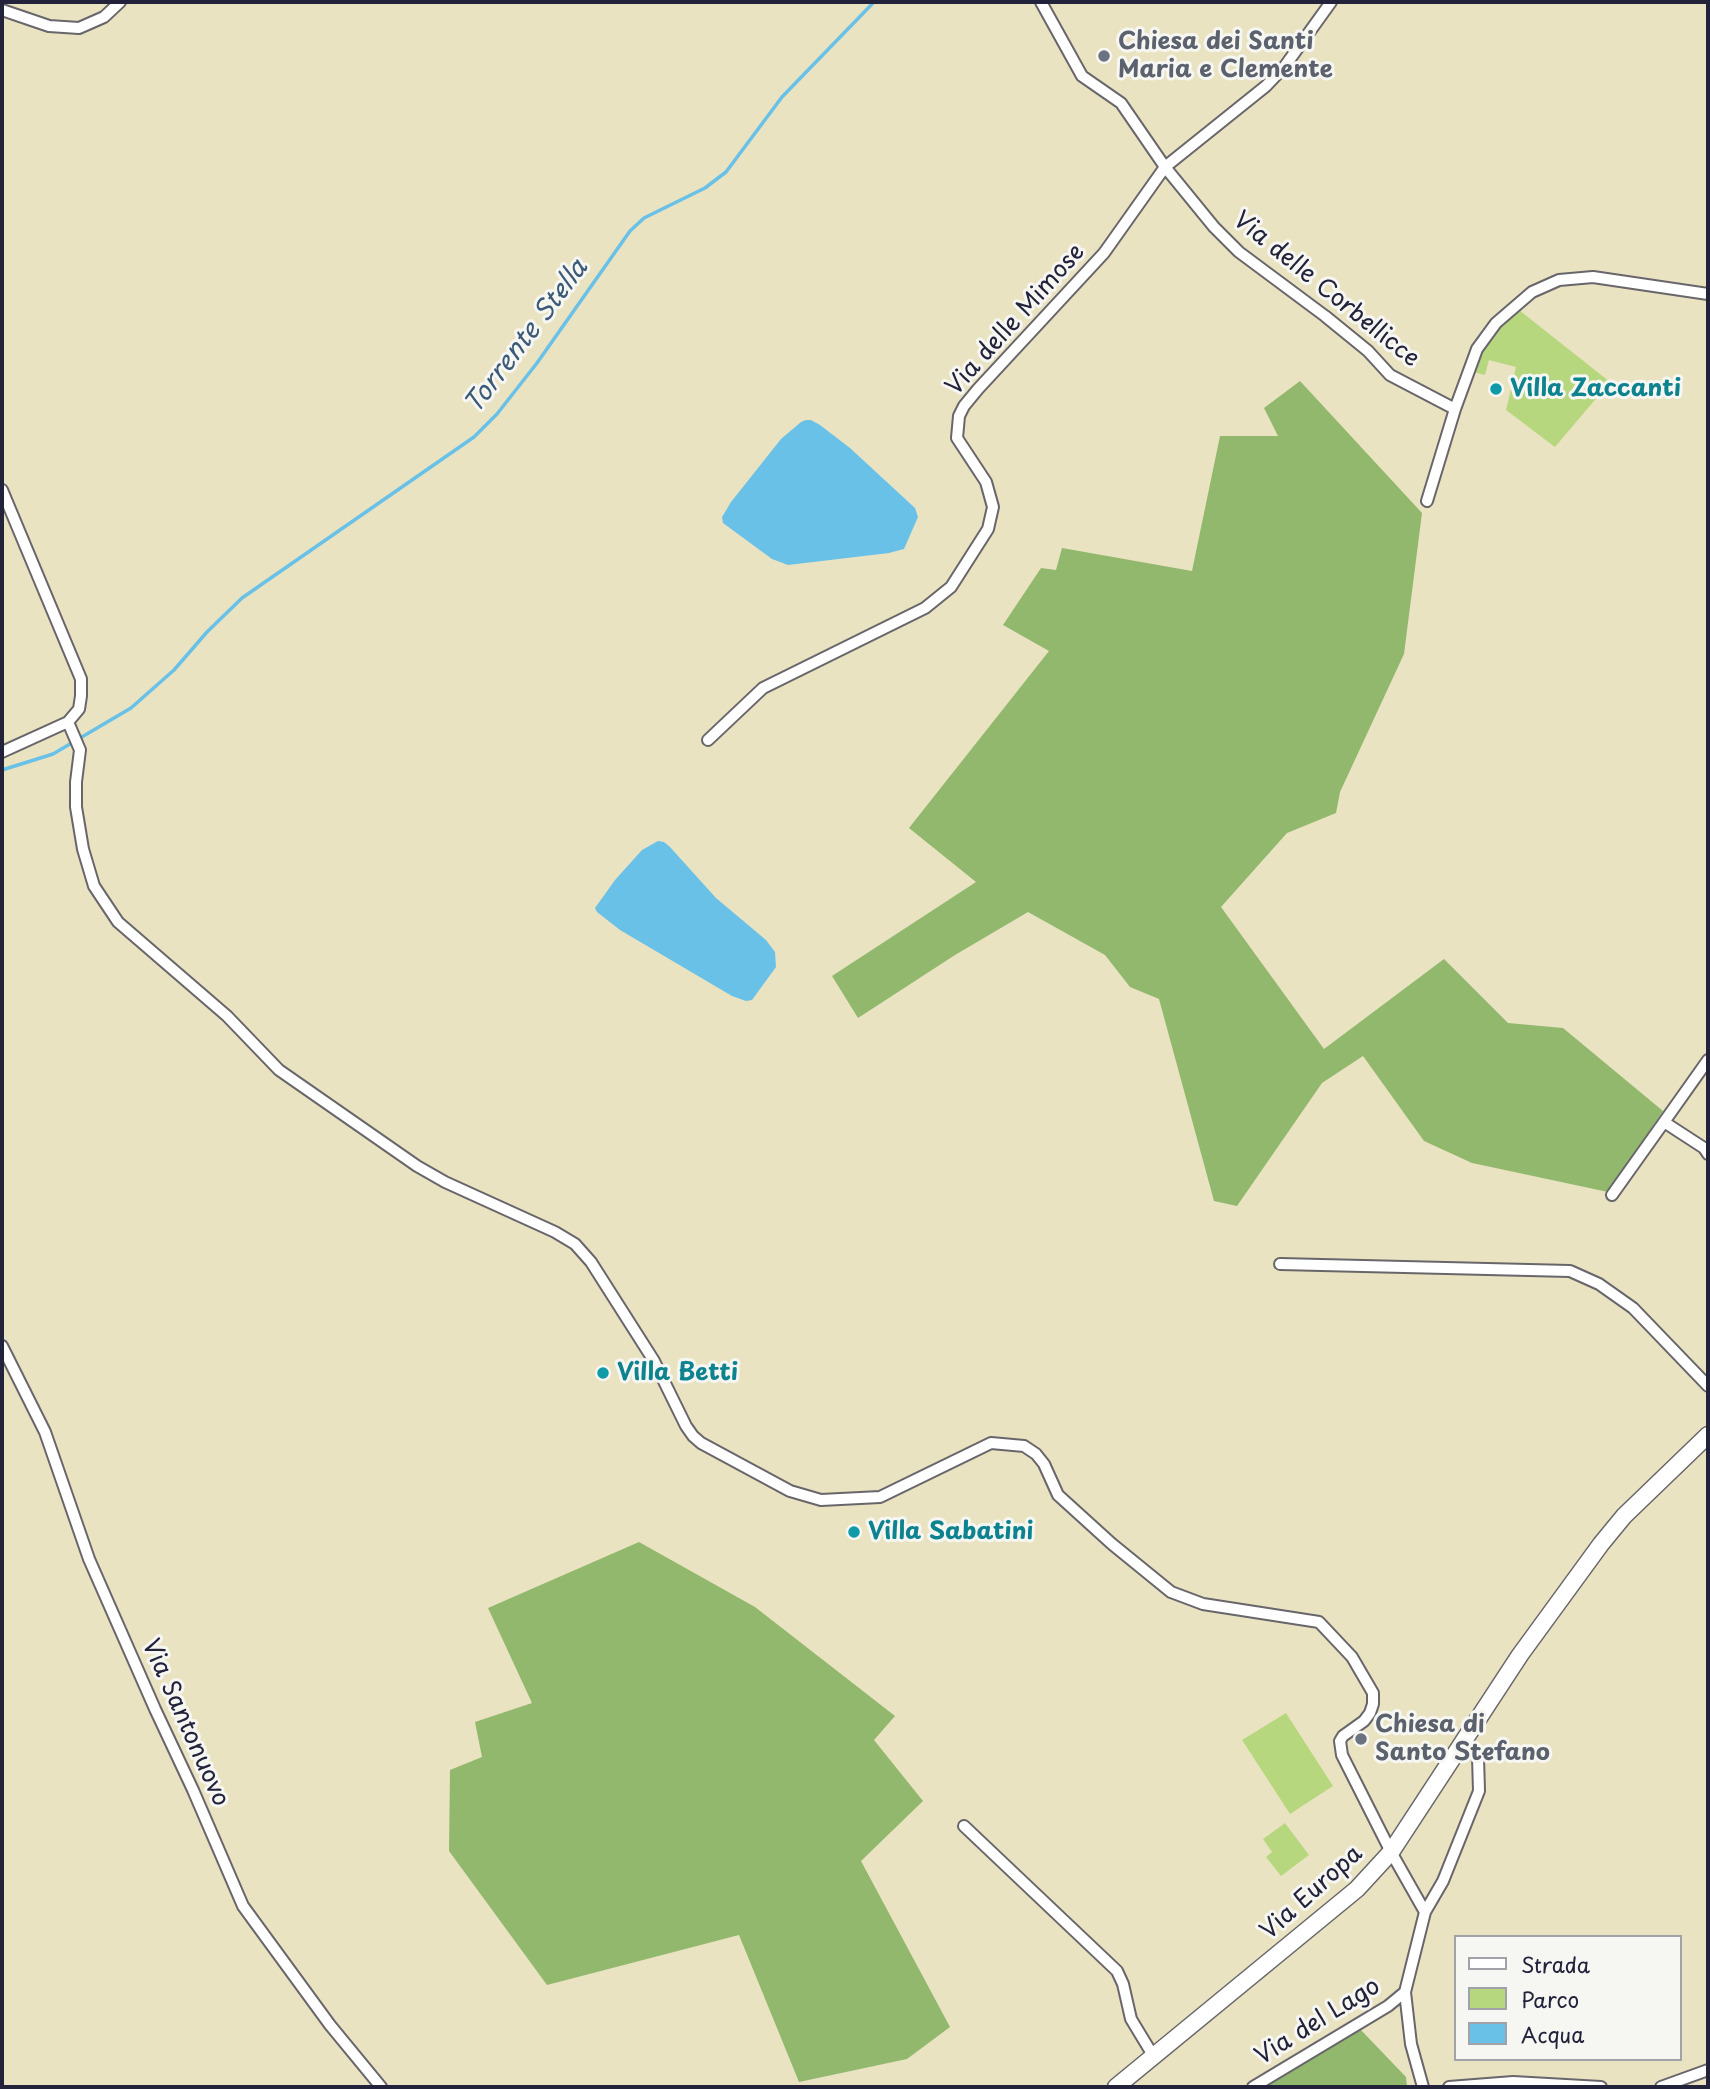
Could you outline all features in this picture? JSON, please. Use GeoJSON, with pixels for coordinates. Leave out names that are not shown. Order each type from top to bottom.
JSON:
{"type":"FeatureCollection","features":[{"type":"Feature","properties":{"kind":"main road","name":"Via Europa"},"geometry":{"type":"LineString","coordinates":[[1116,2087],[1357,1889],[1391,1852],[1520,1655],[1624,1516],[1708,1435]]}},
{"type":"Feature","properties":{"kind":"street"},"geometry":{"type":"LineString","coordinates":[[2,10],[49,26],[79,28],[104,17],[120,2]]}},
{"type":"Feature","properties":{"kind":"street","name":"Via delle Corbellicce"},"geometry":{"type":"LineString","coordinates":[[1041,2],[1082,76],[1121,103],[1165,167],[1214,227],[1239,252],[1336,325],[1368,351],[1391,375],[1455,409]]}},
{"type":"Feature","properties":{"kind":"street"},"geometry":{"type":"LineString","coordinates":[[1165,167],[1266,86],[1285,66],[1331,2]]}},
{"type":"Feature","properties":{"kind":"street","name":"Via delle Mimose"},"geometry":{"type":"LineString","coordinates":[[708,740],[763,688],[925,608],[951,587],[988,529],[993,507],[986,482],[957,438],[959,416],[964,406],[1104,253],[1165,167]]}},
{"type":"Feature","properties":{"kind":"street"},"geometry":{"type":"LineString","coordinates":[[1427,501],[1455,409],[1482,341],[1507,312],[1532,292],[1545,285],[1574,278],[1593,277],[1708,294]]}},
{"type":"Feature","properties":{"kind":"street"},"geometry":{"type":"LineString","coordinates":[[2,490],[81,679],[79,709],[70,726],[2,752]]}},
{"type":"Feature","properties":{"kind":"street"},"geometry":{"type":"LineString","coordinates":[[70,726],[80,750],[76,782],[78,826],[94,886],[118,922],[227,1016],[278,1070],[416,1166],[575,1244],[591,1262],[654,1361],[692,1436],[723,1457],[790,1491],[821,1500],[880,1497],[991,1443],[1024,1446],[1044,1464],[1058,1495],[1171,1592],[1203,1604],[1319,1622],[1352,1657],[1370,1685],[1373,1704],[1364,1721],[1343,1736],[1340,1741],[1342,1755],[1425,1912]]}},
{"type":"Feature","properties":{"kind":"street"},"geometry":{"type":"LineString","coordinates":[[1612,1195],[1707,1063]]}},
{"type":"Feature","properties":{"kind":"street"},"geometry":{"type":"LineString","coordinates":[[1664,1122],[1704,1148],[1708,1154]]}},
{"type":"Feature","properties":{"kind":"street"},"geometry":{"type":"LineString","coordinates":[[1280,1264],[1570,1271],[1600,1284],[1633,1308],[1708,1386]]}},
{"type":"Feature","properties":{"kind":"street","name":"Via Santonuovo"},"geometry":{"type":"LineString","coordinates":[[2,1346],[45,1432],[89,1559],[243,1906],[330,2025],[382,2087]]}},
{"type":"Feature","properties":{"kind":"street"},"geometry":{"type":"LineString","coordinates":[[1423,2087],[1411,2044],[1405,1992],[1425,1912],[1443,1881],[1479,1791],[1478,1757],[1460,1744]]}},
{"type":"Feature","properties":{"kind":"street"},"geometry":{"type":"LineString","coordinates":[[964,1826],[1117,1972],[1123,1984],[1131,2020],[1154,2057]]}},
{"type":"Feature","properties":{"kind":"street","name":"Via del Lago"},"geometry":{"type":"LineString","coordinates":[[1253,2087],[1388,2006],[1405,1992]]}},
{"type":"Feature","properties":{"kind":"street"},"geometry":{"type":"LineString","coordinates":[[1661,2087],[1708,2070]]}},
{"type":"Feature","properties":{"kind":"street"},"geometry":{"type":"LineString","coordinates":[[1449,2087],[1513,2082],[1601,2087]]}},
{"type":"Feature","properties":{"kind":"green space"},"geometry":{"type":"Polygon","coordinates":[[[1519,310],[1610,382],[1555,447],[1506,410],[1516,367],[1489,360],[1485,375],[1473,372],[1481,348],[1488,338],[1519,310]]]}},
{"type":"Feature","properties":{"kind":"green space"},"geometry":{"type":"Polygon","coordinates":[[[1300,381],[1422,513],[1404,654],[1340,792],[1336,813],[1287,833],[1221,907],[1324,1049],[1444,959],[1508,1023],[1563,1028],[1663,1111],[1608,1192],[1472,1163],[1424,1141],[1363,1056],[1322,1083],[1237,1206],[1214,1201],[1159,999],[1130,987],[1105,955],[1028,912],[955,955],[858,1018],[832,976],[976,882],[909,828],[1049,651],[1003,625],[1041,568],[1056,570],[1062,548],[1192,571],[1220,436],[1278,436],[1264,408],[1300,381]]]}},
{"type":"Feature","properties":{"kind":"green space"},"geometry":{"type":"Polygon","coordinates":[[[639,1542],[755,1607],[895,1716],[874,1740],[923,1801],[861,1861],[950,2027],[907,2059],[799,2082],[739,1935],[547,1985],[449,1851],[450,1770],[482,1757],[475,1722],[532,1703],[488,1608],[639,1542]]]}},
{"type":"Feature","properties":{"kind":"green space"},"geometry":{"type":"Polygon","coordinates":[[[1286,1713],[1333,1786],[1290,1814],[1242,1740],[1286,1713]]]}},
{"type":"Feature","properties":{"kind":"green space"},"geometry":{"type":"Polygon","coordinates":[[[1285,1823],[1309,1855],[1281,1876],[1266,1857],[1272,1852],[1263,1839],[1285,1823]]]}},
{"type":"Feature","properties":{"kind":"green space"},"geometry":{"type":"Polygon","coordinates":[[[1360,2029],[1406,2077],[1407,2087],[1263,2087],[1360,2029]]]}},
{"type":"Feature","properties":{"kind":"water"},"geometry":{"type":"Polygon","coordinates":[[[806,420],[820,425],[850,448],[915,508],[918,517],[904,549],[788,565],[772,559],[723,523],[722,517],[731,502],[781,439],[806,420]]]}},
{"type":"Feature","properties":{"kind":"water"},"geometry":{"type":"Polygon","coordinates":[[[658,841],[670,847],[716,898],[766,940],[775,952],[776,967],[752,1000],[746,1001],[732,996],[620,930],[597,912],[595,908],[615,880],[642,850],[658,841]]]}},
{"type":"Feature","properties":{"kind":"waterway","name":"Torrente Stella"},"geometry":{"type":"LineString","coordinates":[[2,770],[53,754],[131,708],[174,670],[207,632],[242,598],[474,437],[497,414],[537,363],[630,231],[644,218],[705,188],[726,172],[782,97],[874,2]]}},
{"type":"Feature","properties":{"kind":"place","name":"Chiesa dei Santi Maria e Clemente"},"geometry":{"type":"Point","coordinates":[1104,56]}},
{"type":"Feature","properties":{"kind":"place","name":"Villa Zaccanti"},"geometry":{"type":"Point","coordinates":[1496,389]}},
{"type":"Feature","properties":{"kind":"place","name":"Villa Betti"},"geometry":{"type":"Point","coordinates":[603,1373]}},
{"type":"Feature","properties":{"kind":"place","name":"Villa Sabatini"},"geometry":{"type":"Point","coordinates":[854,1532]}},
{"type":"Feature","properties":{"kind":"place","name":"Chiesa di Santo Stefano"},"geometry":{"type":"Point","coordinates":[1361,1739]}}]}
